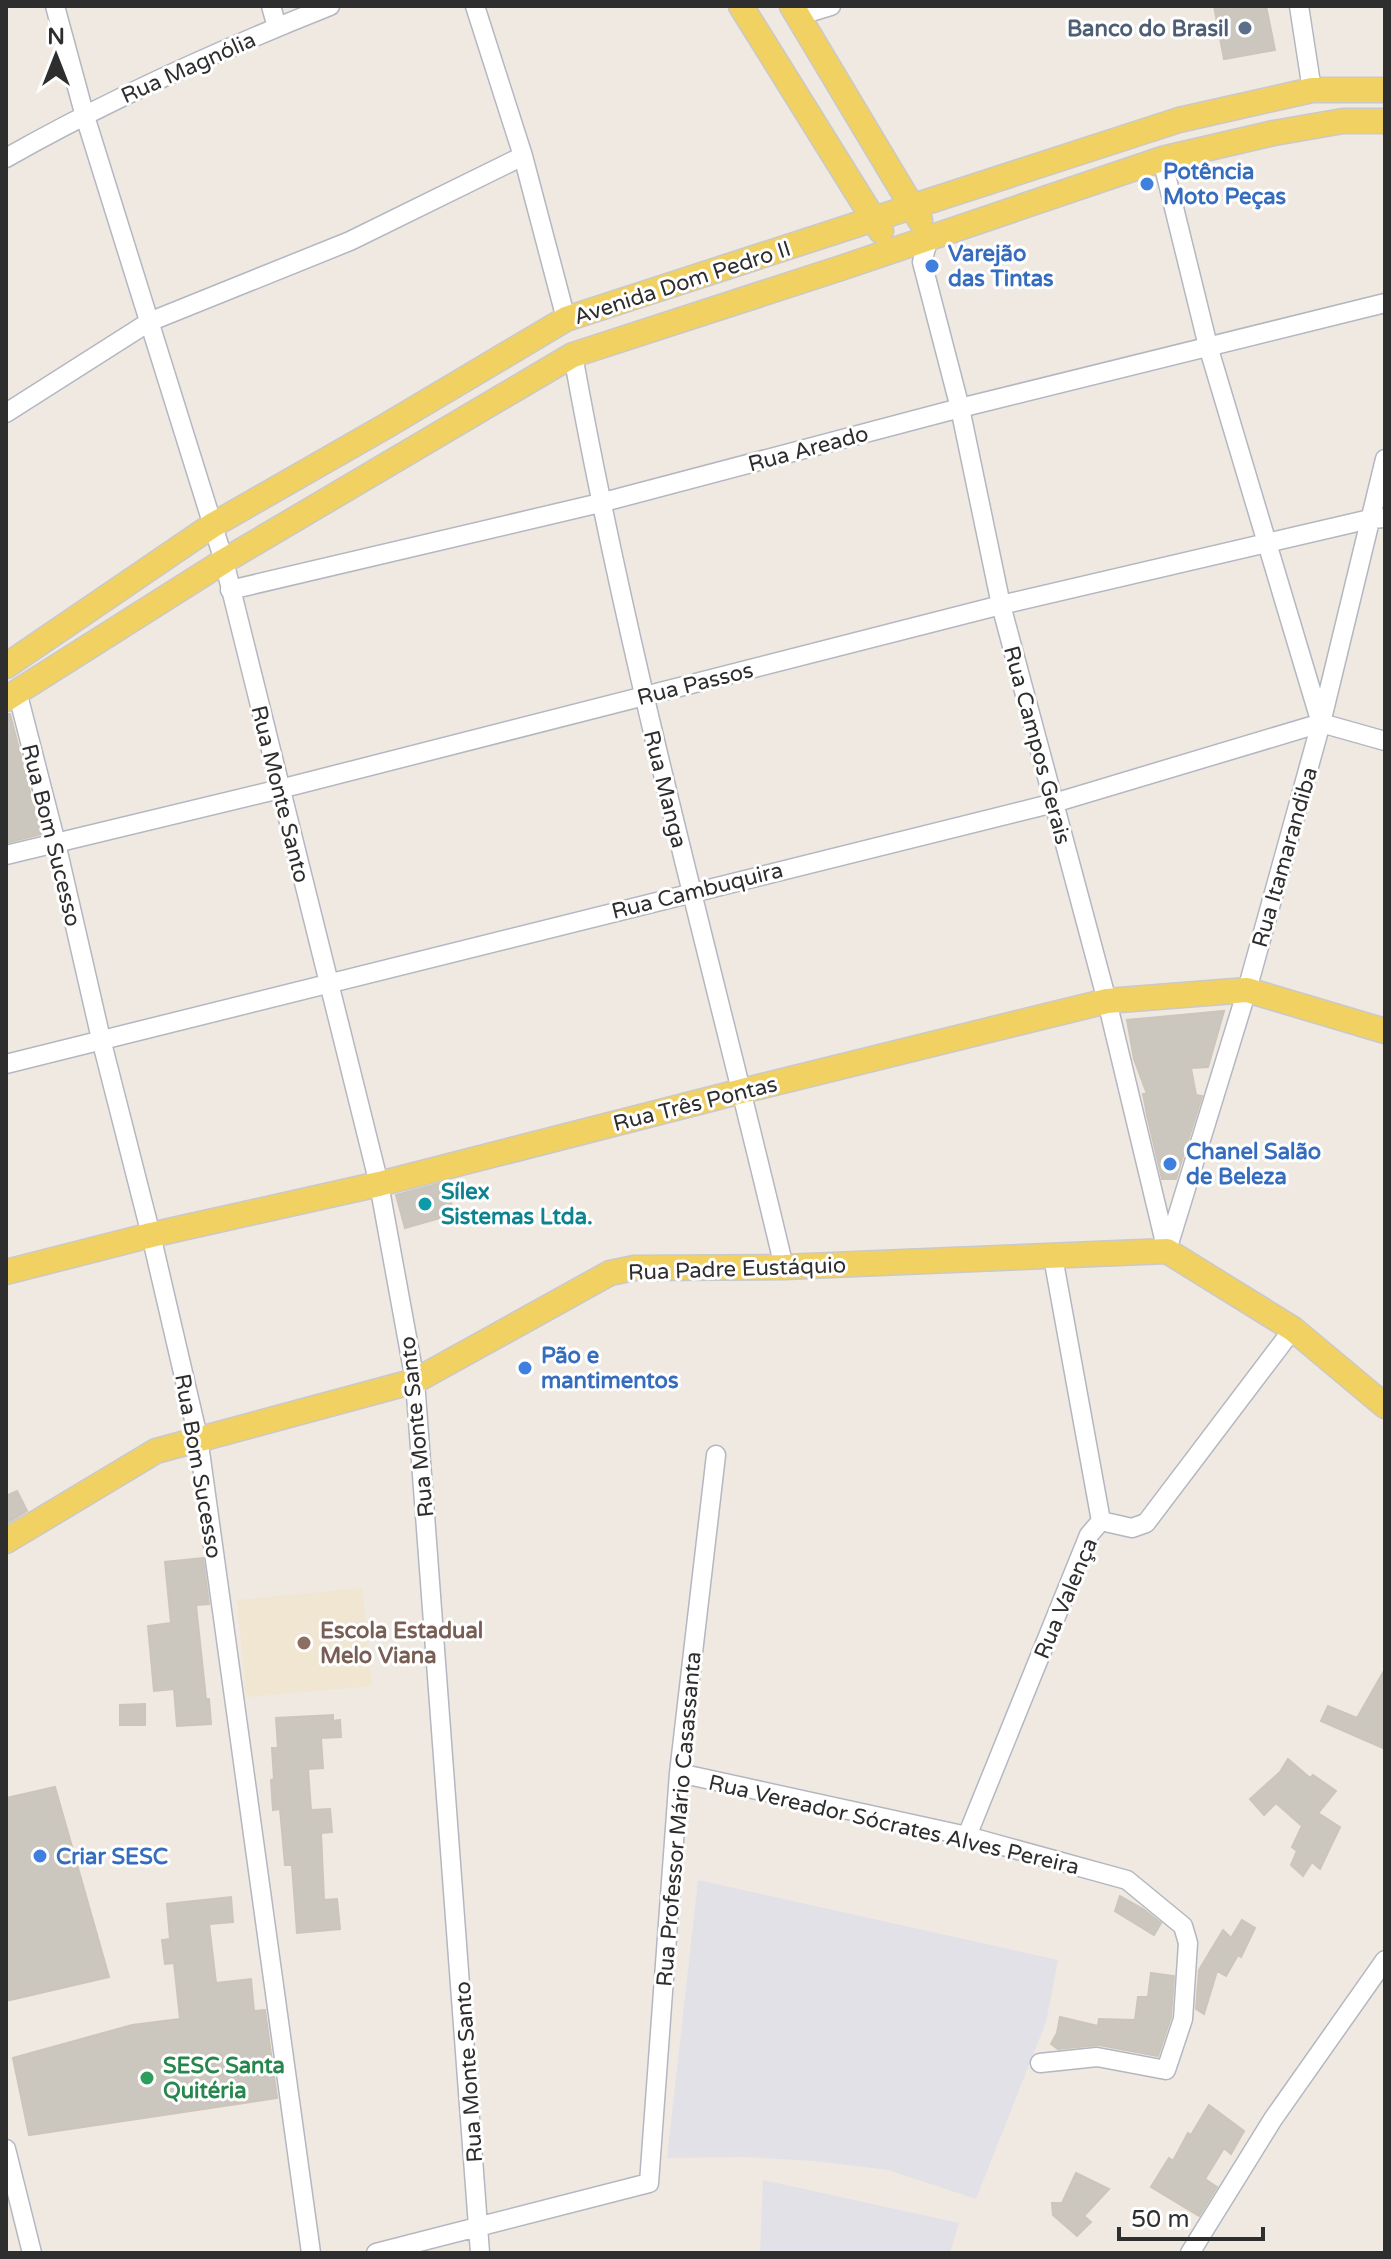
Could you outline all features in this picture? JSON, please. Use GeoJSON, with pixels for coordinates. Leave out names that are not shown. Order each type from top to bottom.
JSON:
{"type":"FeatureCollection","features":[{"type":"Feature","properties":{"kind":"main road"},"geometry":{"type":"LineString","coordinates":[[741,6],[892,250]]}},
{"type":"Feature","properties":{"kind":"main road"},"geometry":{"type":"LineString","coordinates":[[795,11],[929,238]]}},
{"type":"Feature","properties":{"kind":"main road","name":"Avenida Dom Pedro II"},"geometry":{"type":"LineString","coordinates":[[6,666],[213,525],[566,319],[1179,120],[1312,90],[1385,90]]}},
{"type":"Feature","properties":{"kind":"main road","name":"Avenida Dom Pedro II"},"geometry":{"type":"LineString","coordinates":[[12,695],[224,561],[573,355],[1162,159],[1274,133],[1343,121],[1385,121]]}},
{"type":"Feature","properties":{"kind":"main road","name":"Rua Três Pontas"},"geometry":{"type":"LineString","coordinates":[[6,1272],[151,1235],[379,1184],[1107,1001],[1247,990],[1385,1031]]}},
{"type":"Feature","properties":{"kind":"main road"},"geometry":{"type":"LineString","coordinates":[[1167,1251],[1293,1329],[1385,1406]]}},
{"type":"Feature","properties":{"kind":"main road","name":"Rua Padre Eustáquio"},"geometry":{"type":"LineString","coordinates":[[6,1541],[156,1451],[198,1437],[415,1381],[610,1273],[634,1268],[784,1267],[1167,1251]]}},
{"type":"Feature","properties":{"kind":"street","name":"Rua Monte Santo"},"geometry":{"type":"LineString","coordinates":[[55,6],[84,113],[224,561],[379,1184],[415,1381],[480,2253]]}},
{"type":"Feature","properties":{"kind":"street"},"geometry":{"type":"LineString","coordinates":[[271,6],[277,27]]}},
{"type":"Feature","properties":{"kind":"street","name":"Rua Magnólia"},"geometry":{"type":"LineString","coordinates":[[6,158],[84,113],[330,6]]}},
{"type":"Feature","properties":{"kind":"street"},"geometry":{"type":"LineString","coordinates":[[475,6],[523,156],[566,319]]}},
{"type":"Feature","properties":{"kind":"street"},"geometry":{"type":"LineString","coordinates":[[795,11],[831,6]]}},
{"type":"Feature","properties":{"kind":"street"},"geometry":{"type":"LineString","coordinates":[[1299,6],[1312,90]]}},
{"type":"Feature","properties":{"kind":"street"},"geometry":{"type":"LineString","coordinates":[[6,413],[149,322],[350,241],[523,156]]}},
{"type":"Feature","properties":{"kind":"street"},"geometry":{"type":"LineString","coordinates":[[1162,159],[1208,346],[1321,723],[1385,741]]}},
{"type":"Feature","properties":{"kind":"street","name":"Rua Campos Gerais"},"geometry":{"type":"LineString","coordinates":[[929,238],[922,262],[960,408],[1001,605],[1107,1001],[1167,1251]]}},
{"type":"Feature","properties":{"kind":"street","name":"Rua Areado"},"geometry":{"type":"LineString","coordinates":[[230,590],[600,503],[960,408],[1385,303]]}},
{"type":"Feature","properties":{"kind":"street","name":"Rua Manga"},"geometry":{"type":"LineString","coordinates":[[573,355],[600,503],[643,696],[784,1267]]}},
{"type":"Feature","properties":{"kind":"street","name":"Rua Itamarandiba"},"geometry":{"type":"LineString","coordinates":[[1167,1251],[1247,990],[1321,723],[1377,519],[1385,459]]}},
{"type":"Feature","properties":{"kind":"street","name":"Rua Passos"},"geometry":{"type":"LineString","coordinates":[[6,855],[280,789],[1001,605],[1377,519]]}},
{"type":"Feature","properties":{"kind":"street","name":"Rua Bom Sucesso"},"geometry":{"type":"LineString","coordinates":[[12,695],[56,843],[198,1437],[311,2253]]}},
{"type":"Feature","properties":{"kind":"street","name":"Rua Cambuquira"},"geometry":{"type":"LineString","coordinates":[[6,1064],[1054,803],[1321,723]]}},
{"type":"Feature","properties":{"kind":"street","name":"Rua Valença"},"geometry":{"type":"LineString","coordinates":[[967,1836],[1089,1535],[1101,1521],[1053,1257]]}},
{"type":"Feature","properties":{"kind":"street"},"geometry":{"type":"LineString","coordinates":[[1101,1521],[1132,1528],[1146,1523],[1293,1329]]}},
{"type":"Feature","properties":{"kind":"street","name":"Rua Professor Mário Casassanta"},"geometry":{"type":"LineString","coordinates":[[479,2227],[649,2183],[679,1773],[716,1455]]}},
{"type":"Feature","properties":{"kind":"street","name":"Rua Vereador Sócrates Alves Pereira"},"geometry":{"type":"LineString","coordinates":[[679,1773],[967,1836],[1127,1880],[1183,1926],[1188,1943],[1183,2019],[1166,2070],[1097,2057],[1040,2063]]}},
{"type":"Feature","properties":{"kind":"street"},"geometry":{"type":"LineString","coordinates":[[1190,2253],[1273,2119],[1385,1960]]}},
{"type":"Feature","properties":{"kind":"street"},"geometry":{"type":"LineString","coordinates":[[6,2149],[32,2253]]}},
{"type":"Feature","properties":{"kind":"street"},"geometry":{"type":"LineString","coordinates":[[376,2253],[479,2227]]}},
{"type":"Feature","properties":{"kind":"shaded area","name":"Escola Estadual Melo Viana"},"geometry":{"type":"Polygon","coordinates":[[[362,1588],[372,1686],[246,1697],[237,1600],[362,1588]]]}},
{"type":"Feature","properties":{"kind":"shaded area"},"geometry":{"type":"Polygon","coordinates":[[[698,1880],[1058,1960],[1046,2022],[976,2199],[888,2170],[745,2157],[667,2158],[698,1880]]]}},
{"type":"Feature","properties":{"kind":"shaded area"},"geometry":{"type":"Polygon","coordinates":[[[763,2180],[959,2223],[950,2253],[760,2253],[763,2180]]]}},
{"type":"Feature","properties":{"kind":"building","name":"Banco do Brasil"},"geometry":{"type":"Polygon","coordinates":[[[1214,6],[1266,6],[1275,50],[1224,59],[1214,6]]]}},
{"type":"Feature","properties":{"kind":"building"},"geometry":{"type":"Polygon","coordinates":[[[6,714],[10,714],[41,834],[6,843],[6,714]]]}},
{"type":"Feature","properties":{"kind":"building"},"geometry":{"type":"Polygon","coordinates":[[[1224,1011],[1208,1067],[1191,1068],[1196,1095],[1202,1096],[1176,1179],[1162,1179],[1143,1094],[1147,1094],[1134,1059],[1127,1020],[1224,1011]]]}},
{"type":"Feature","properties":{"kind":"building","name":"Sílex Sistemas Ltda."},"geometry":{"type":"Polygon","coordinates":[[[445,1182],[454,1214],[405,1228],[396,1195],[445,1182]]]}},
{"type":"Feature","properties":{"kind":"building"},"geometry":{"type":"Polygon","coordinates":[[[17,1491],[27,1511],[6,1524],[6,1496],[17,1491]]]}},
{"type":"Feature","properties":{"kind":"building"},"geometry":{"type":"Polygon","coordinates":[[[203,1558],[209,1604],[196,1605],[211,1724],[177,1726],[174,1689],[154,1691],[148,1626],[171,1623],[165,1562],[203,1558]]]}},
{"type":"Feature","properties":{"kind":"building"},"geometry":{"type":"Polygon","coordinates":[[[1385,1669],[1385,1749],[1321,1721],[1328,1706],[1357,1718],[1385,1669]]]}},
{"type":"Feature","properties":{"kind":"building"},"geometry":{"type":"Polygon","coordinates":[[[145,1704],[145,1725],[120,1725],[120,1705],[145,1704]]]}},
{"type":"Feature","properties":{"kind":"building"},"geometry":{"type":"Polygon","coordinates":[[[333,1715],[333,1721],[340,1720],[341,1737],[321,1738],[323,1768],[308,1769],[311,1810],[330,1809],[332,1832],[321,1833],[324,1900],[337,1899],[340,1929],[297,1933],[292,1865],[285,1865],[280,1809],[273,1810],[272,1748],[278,1748],[276,1718],[333,1715]]]}},
{"type":"Feature","properties":{"kind":"building"},"geometry":{"type":"Polygon","coordinates":[[[1288,1759],[1310,1778],[1313,1775],[1336,1791],[1318,1813],[1340,1827],[1320,1869],[1312,1862],[1303,1876],[1291,1865],[1297,1851],[1292,1847],[1302,1826],[1276,1803],[1264,1815],[1250,1799],[1280,1772],[1288,1759]]]}},
{"type":"Feature","properties":{"kind":"building","name":"Criar SESC"},"geometry":{"type":"Polygon","coordinates":[[[55,1787],[109,1977],[6,2001],[6,1798],[55,1787]]]}},
{"type":"Feature","properties":{"kind":"building"},"geometry":{"type":"Polygon","coordinates":[[[1120,1896],[1161,1923],[1154,1935],[1115,1911],[1120,1896]]]}},
{"type":"Feature","properties":{"kind":"building","name":"SESC Santa Quitéria"},"geometry":{"type":"Polygon","coordinates":[[[231,1897],[233,1922],[209,1924],[216,1983],[251,1979],[254,2011],[265,2010],[277,2098],[29,2135],[13,2058],[132,2025],[180,2019],[174,1963],[165,1964],[162,1940],[170,1939],[167,1904],[231,1897]]]}},
{"type":"Feature","properties":{"kind":"building"},"geometry":{"type":"Polygon","coordinates":[[[1242,1920],[1255,1928],[1241,1957],[1238,1955],[1226,1976],[1217,1971],[1204,2014],[1196,2009],[1199,1970],[1223,1930],[1231,1938],[1242,1920]]]}},
{"type":"Feature","properties":{"kind":"building"},"geometry":{"type":"Polygon","coordinates":[[[1151,1973],[1174,1976],[1171,2017],[1158,2056],[1099,2045],[1058,2049],[1051,2044],[1060,2017],[1098,2026],[1099,2019],[1135,2020],[1138,1997],[1148,1997],[1151,1973]]]}},
{"type":"Feature","properties":{"kind":"building"},"geometry":{"type":"Polygon","coordinates":[[[1209,2105],[1244,2131],[1231,2154],[1224,2148],[1205,2179],[1217,2187],[1199,2216],[1151,2187],[1169,2158],[1173,2161],[1188,2133],[1191,2135],[1209,2105]]]}},
{"type":"Feature","properties":{"kind":"building"},"geometry":{"type":"Polygon","coordinates":[[[1076,2173],[1109,2189],[1084,2216],[1091,2222],[1077,2236],[1053,2215],[1052,2203],[1062,2203],[1076,2173]]]}},
{"type":"Feature","properties":{"kind":"place","name":"Banco do Brasil"},"geometry":{"type":"Point","coordinates":[1245,28]}},
{"type":"Feature","properties":{"kind":"place","name":"Potência Moto Peças"},"geometry":{"type":"Point","coordinates":[1147,184]}},
{"type":"Feature","properties":{"kind":"place","name":"Varejão das Tintas"},"geometry":{"type":"Point","coordinates":[932,266]}},
{"type":"Feature","properties":{"kind":"place","name":"Chanel Salão de Beleza"},"geometry":{"type":"Point","coordinates":[1170,1164]}},
{"type":"Feature","properties":{"kind":"place","name":"Sílex Sistemas Ltda."},"geometry":{"type":"Point","coordinates":[425,1204]}},
{"type":"Feature","properties":{"kind":"place","name":"Pão e mantimentos"},"geometry":{"type":"Point","coordinates":[525,1368]}},
{"type":"Feature","properties":{"kind":"place","name":"Escola Estadual Melo Viana"},"geometry":{"type":"Point","coordinates":[304,1643]}},
{"type":"Feature","properties":{"kind":"place","name":"Criar SESC"},"geometry":{"type":"Point","coordinates":[40,1856]}},
{"type":"Feature","properties":{"kind":"place","name":"SESC Santa Quitéria"},"geometry":{"type":"Point","coordinates":[147,2078]}}]}
